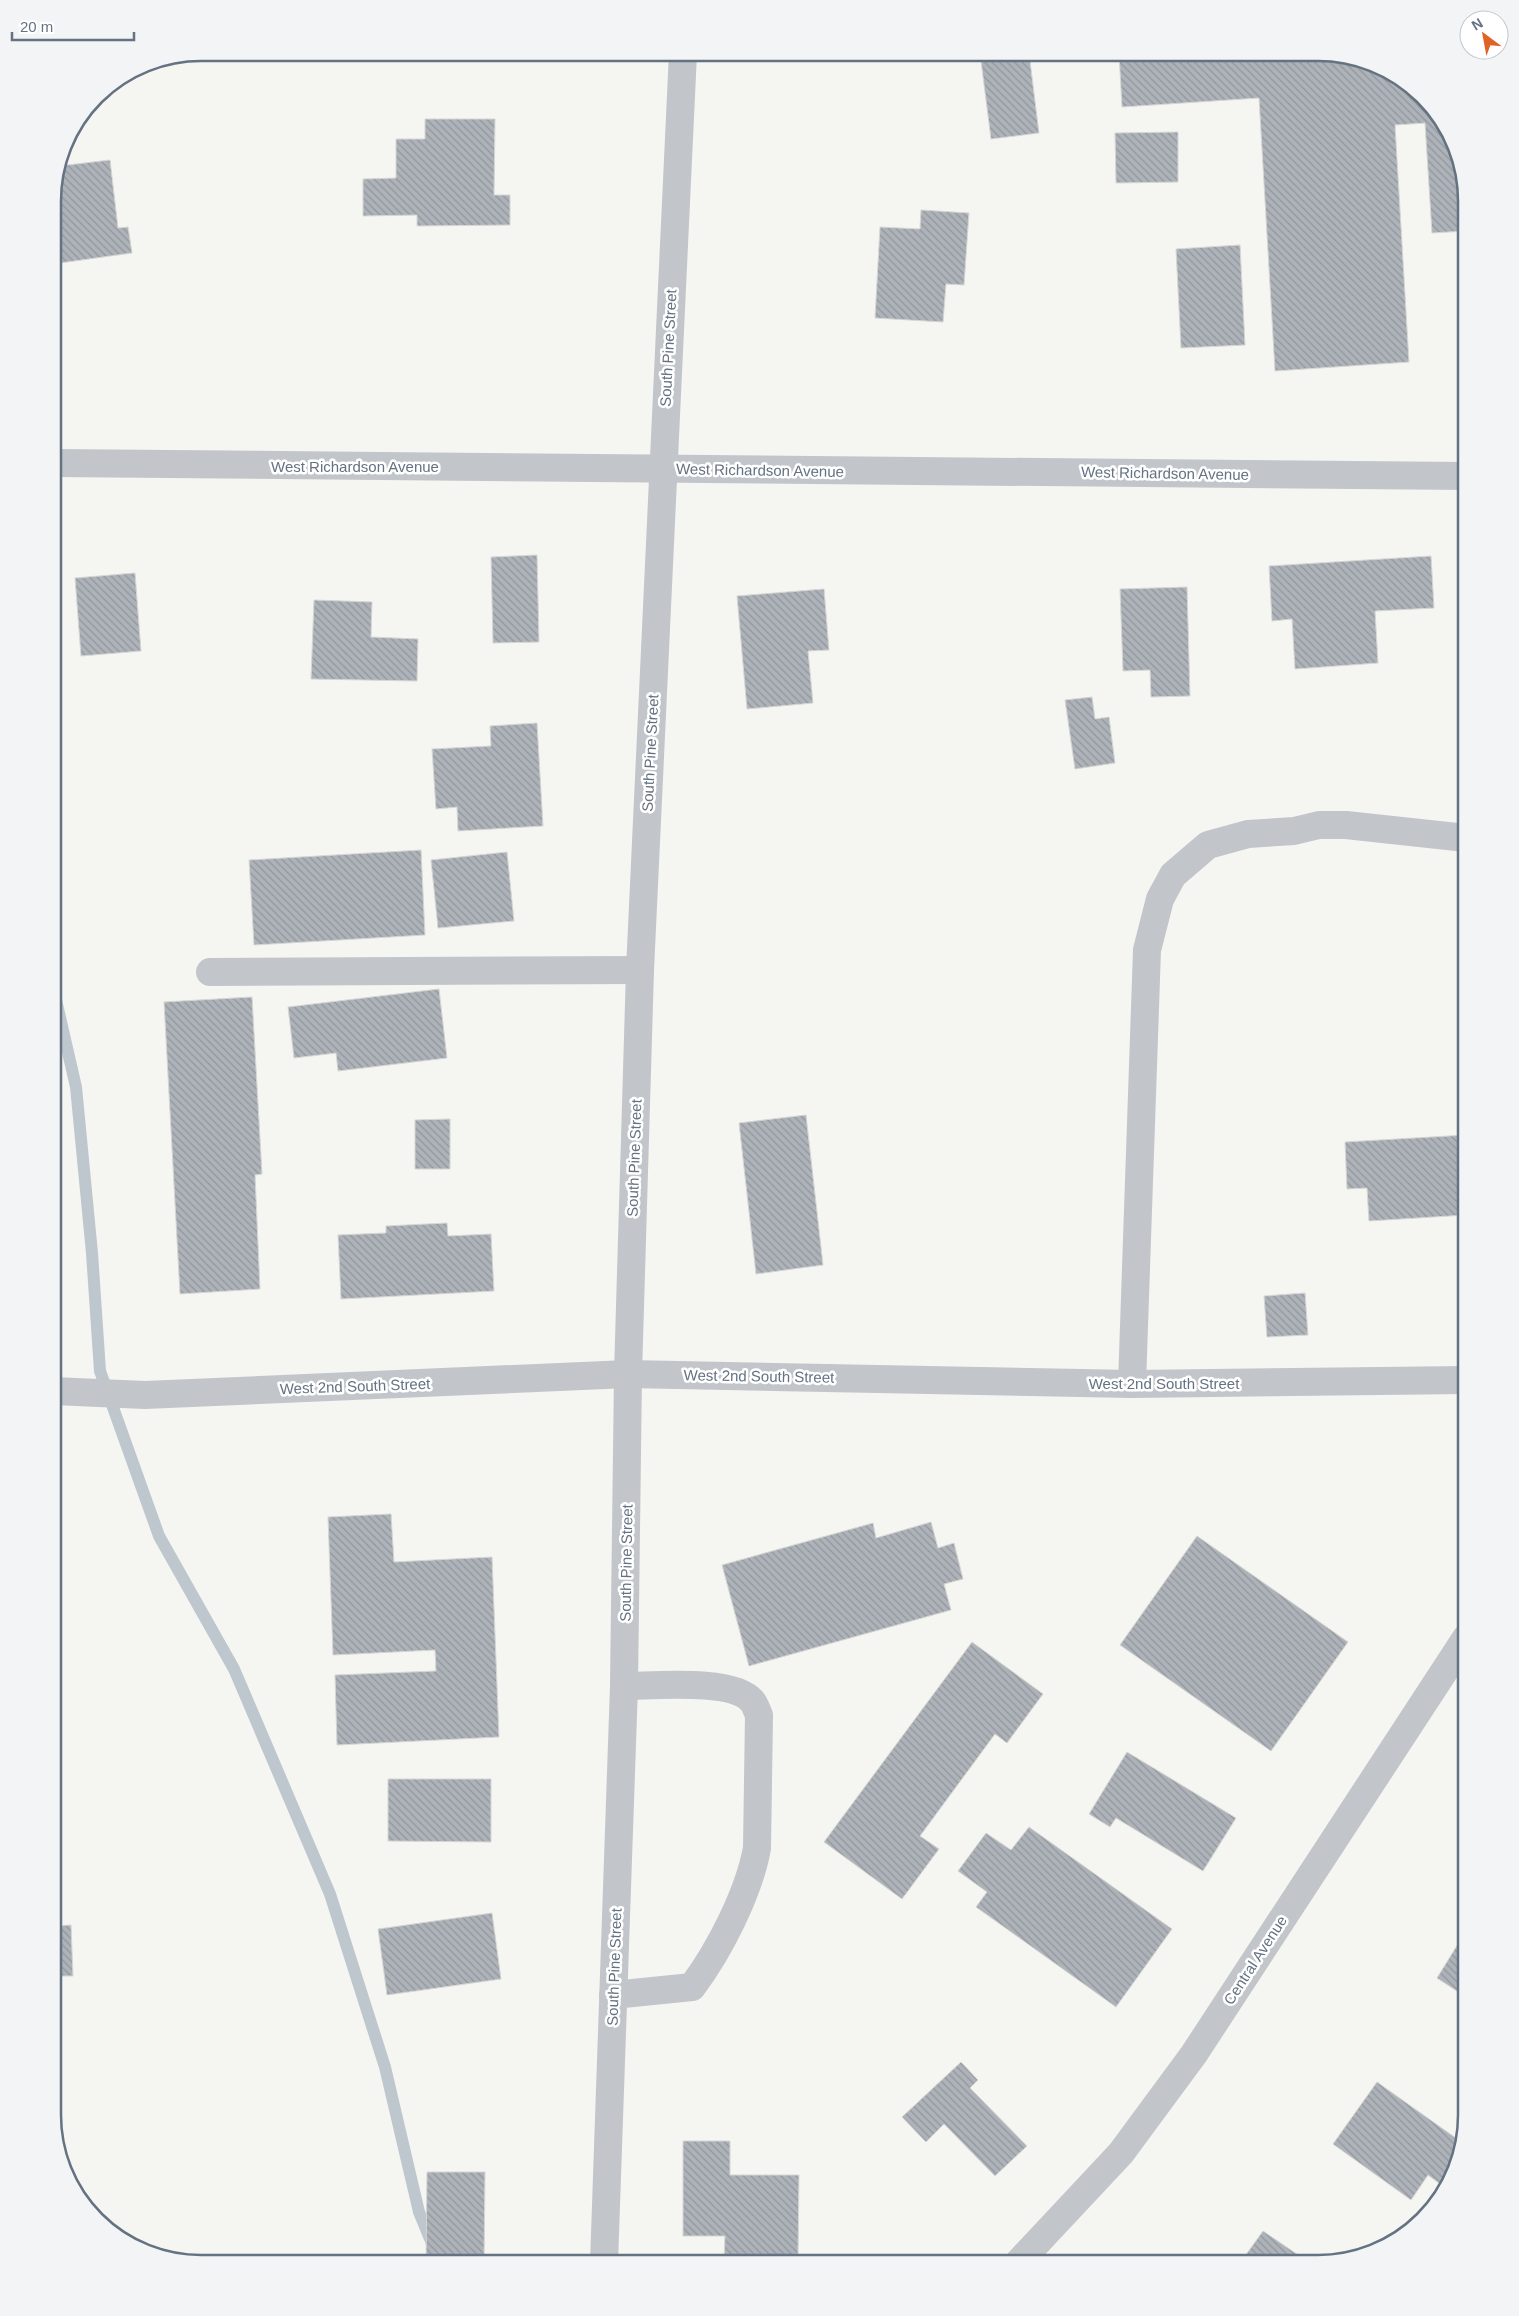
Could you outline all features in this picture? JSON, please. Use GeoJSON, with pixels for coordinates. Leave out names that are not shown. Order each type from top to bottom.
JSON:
{"type":"FeatureCollection","features":[{"type":"Feature","properties":{"kind":"street","name":"South Pine Street"},"geometry":{"type":"LineString","coordinates":[[604,2254],[624,1686],[628,1374],[640,970],[683,61]]}},
{"type":"Feature","properties":{"kind":"street","name":"West Richardson Avenue"},"geometry":{"type":"LineString","coordinates":[[62,464],[1458,476]]}},
{"type":"Feature","properties":{"kind":"street"},"geometry":{"type":"LineString","coordinates":[[1132,1384],[1147,950],[1160,899],[1172,876],[1208,845],[1248,834],[1294,831],[1319,826],[1346,826],[1458,837]]}},
{"type":"Feature","properties":{"kind":"street"},"geometry":{"type":"LineString","coordinates":[[210,972],[640,970]]}},
{"type":"Feature","properties":{"kind":"street","name":"West 2nd South Street"},"geometry":{"type":"LineString","coordinates":[[62,1391],[145,1395],[628,1374],[1132,1384],[1458,1380]]}},
{"type":"Feature","properties":{"kind":"street","name":"Central Avenue"},"geometry":{"type":"LineString","coordinates":[[1026,2255],[1120,2153],[1194,2054],[1458,1650]]}},
{"type":"Feature","properties":{"kind":"street"},"geometry":{"type":"LineString","coordinates":[[613,1995],[692,1987],[706,1969],[723,1938],[754,1869],[757,1848],[759,1715],[752,1701],[740,1692],[709,1685],[624,1686]]}},
{"type":"Feature","properties":{"kind":"building"},"geometry":{"type":"Polygon","coordinates":[[[981,62],[1030,62],[1039,133],[991,139],[981,62]]]}},
{"type":"Feature","properties":{"kind":"building"},"geometry":{"type":"Polygon","coordinates":[[[1119,62],[1327,62],[1345,64],[1363,69],[1388,80],[1417,102],[1439,131],[1453,165],[1457,183],[1458,231],[1432,233],[1425,123],[1395,125],[1409,362],[1275,371],[1259,98],[1122,107],[1119,62]]]}},
{"type":"Feature","properties":{"kind":"building"},"geometry":{"type":"Polygon","coordinates":[[[425,119],[495,119],[494,195],[510,195],[510,225],[417,226],[417,215],[363,216],[363,179],[396,178],[396,139],[425,139],[425,119]]]}},
{"type":"Feature","properties":{"kind":"building"},"geometry":{"type":"Polygon","coordinates":[[[1178,132],[1178,182],[1116,183],[1115,133],[1178,132]]]}},
{"type":"Feature","properties":{"kind":"building"},"geometry":{"type":"Polygon","coordinates":[[[110,160],[118,228],[128,227],[132,253],[62,263],[62,183],[66,165],[110,160]]]}},
{"type":"Feature","properties":{"kind":"building"},"geometry":{"type":"Polygon","coordinates":[[[921,210],[969,213],[964,285],[946,284],[943,322],[875,318],[880,227],[920,229],[921,210]]]}},
{"type":"Feature","properties":{"kind":"building"},"geometry":{"type":"Polygon","coordinates":[[[1240,245],[1245,345],[1181,348],[1176,249],[1240,245]]]}},
{"type":"Feature","properties":{"kind":"building"},"geometry":{"type":"Polygon","coordinates":[[[537,555],[539,642],[493,643],[491,557],[537,555]]]}},
{"type":"Feature","properties":{"kind":"building"},"geometry":{"type":"Polygon","coordinates":[[[1431,556],[1434,608],[1375,611],[1378,663],[1295,669],[1292,619],[1272,621],[1269,566],[1431,556]]]}},
{"type":"Feature","properties":{"kind":"building"},"geometry":{"type":"Polygon","coordinates":[[[135,573],[141,651],[81,656],[75,578],[135,573]]]}},
{"type":"Feature","properties":{"kind":"building"},"geometry":{"type":"Polygon","coordinates":[[[1187,587],[1190,696],[1151,697],[1150,670],[1123,671],[1120,589],[1187,587]]]}},
{"type":"Feature","properties":{"kind":"building"},"geometry":{"type":"Polygon","coordinates":[[[824,589],[829,650],[808,651],[813,703],[747,709],[737,596],[824,589]]]}},
{"type":"Feature","properties":{"kind":"building"},"geometry":{"type":"Polygon","coordinates":[[[314,600],[372,602],[371,637],[418,639],[417,681],[311,679],[314,600]]]}},
{"type":"Feature","properties":{"kind":"building"},"geometry":{"type":"Polygon","coordinates":[[[1092,697],[1095,719],[1109,717],[1115,763],[1075,769],[1065,700],[1092,697]]]}},
{"type":"Feature","properties":{"kind":"building"},"geometry":{"type":"Polygon","coordinates":[[[537,723],[543,826],[458,831],[457,807],[436,809],[432,749],[491,746],[490,726],[537,723]]]}},
{"type":"Feature","properties":{"kind":"building"},"geometry":{"type":"Polygon","coordinates":[[[421,850],[425,935],[254,945],[249,860],[421,850]]]}},
{"type":"Feature","properties":{"kind":"building"},"geometry":{"type":"Polygon","coordinates":[[[507,852],[514,921],[438,928],[431,860],[507,852]]]}},
{"type":"Feature","properties":{"kind":"building"},"geometry":{"type":"Polygon","coordinates":[[[439,989],[447,1058],[338,1071],[336,1053],[294,1058],[288,1007],[439,989]]]}},
{"type":"Feature","properties":{"kind":"building"},"geometry":{"type":"Polygon","coordinates":[[[252,997],[262,1174],[255,1175],[260,1289],[180,1294],[164,1002],[252,997]]]}},
{"type":"Feature","properties":{"kind":"building"},"geometry":{"type":"Polygon","coordinates":[[[806,1115],[823,1265],[756,1274],[739,1123],[806,1115]]]}},
{"type":"Feature","properties":{"kind":"building"},"geometry":{"type":"Polygon","coordinates":[[[450,1119],[450,1169],[415,1169],[415,1120],[450,1119]]]}},
{"type":"Feature","properties":{"kind":"building"},"geometry":{"type":"Polygon","coordinates":[[[1458,1135],[1458,1215],[1369,1221],[1367,1188],[1347,1189],[1345,1142],[1458,1135]]]}},
{"type":"Feature","properties":{"kind":"building"},"geometry":{"type":"Polygon","coordinates":[[[447,1223],[448,1236],[491,1234],[494,1291],[341,1299],[338,1235],[386,1233],[386,1226],[447,1223]]]}},
{"type":"Feature","properties":{"kind":"building"},"geometry":{"type":"Polygon","coordinates":[[[1305,1293],[1308,1335],[1267,1337],[1264,1296],[1305,1293]]]}},
{"type":"Feature","properties":{"kind":"building"},"geometry":{"type":"Polygon","coordinates":[[[391,1514],[394,1562],[492,1557],[499,1737],[337,1745],[335,1675],[436,1671],[435,1650],[333,1655],[328,1517],[391,1514]]]}},
{"type":"Feature","properties":{"kind":"building"},"geometry":{"type":"Polygon","coordinates":[[[931,1522],[938,1548],[954,1543],[963,1579],[944,1584],[951,1610],[749,1666],[722,1565],[873,1523],[876,1538],[931,1522]]]}},
{"type":"Feature","properties":{"kind":"building"},"geometry":{"type":"Polygon","coordinates":[[[1197,1536],[1348,1642],[1271,1751],[1120,1645],[1197,1536]]]}},
{"type":"Feature","properties":{"kind":"building"},"geometry":{"type":"Polygon","coordinates":[[[972,1642],[1043,1694],[1007,1743],[995,1734],[920,1836],[939,1849],[902,1899],[824,1842],[972,1642]]]}},
{"type":"Feature","properties":{"kind":"building"},"geometry":{"type":"Polygon","coordinates":[[[1127,1752],[1236,1818],[1203,1871],[1116,1818],[1110,1827],[1089,1814],[1127,1752]]]}},
{"type":"Feature","properties":{"kind":"building"},"geometry":{"type":"Polygon","coordinates":[[[388,1779],[491,1779],[491,1842],[388,1841],[388,1779]]]}},
{"type":"Feature","properties":{"kind":"building"},"geometry":{"type":"Polygon","coordinates":[[[1029,1827],[1172,1929],[1116,2007],[976,1907],[987,1892],[958,1871],[986,1833],[1011,1850],[1029,1827]]]}},
{"type":"Feature","properties":{"kind":"building"},"geometry":{"type":"Polygon","coordinates":[[[492,1913],[501,1979],[387,1995],[378,1929],[492,1913]]]}},
{"type":"Feature","properties":{"kind":"building"},"geometry":{"type":"Polygon","coordinates":[[[71,1925],[73,1976],[61,1976],[61,1926],[71,1925]]]}},
{"type":"Feature","properties":{"kind":"building"},"geometry":{"type":"Polygon","coordinates":[[[1458,1944],[1458,1992],[1437,1978],[1458,1944]]]}},
{"type":"Feature","properties":{"kind":"building"},"geometry":{"type":"Polygon","coordinates":[[[961,2062],[978,2080],[970,2088],[1027,2146],[995,2176],[944,2124],[926,2142],[902,2117],[961,2062]]]}},
{"type":"Feature","properties":{"kind":"building"},"geometry":{"type":"Polygon","coordinates":[[[1377,2082],[1456,2138],[1447,2169],[1440,2184],[1428,2175],[1411,2200],[1333,2144],[1377,2082]]]}},
{"type":"Feature","properties":{"kind":"building"},"geometry":{"type":"Polygon","coordinates":[[[683,2141],[730,2141],[730,2175],[799,2175],[798,2255],[724,2254],[725,2236],[683,2236],[683,2141]]]}},
{"type":"Feature","properties":{"kind":"building"},"geometry":{"type":"Polygon","coordinates":[[[427,2172],[485,2172],[484,2254],[426,2254],[427,2172]]]}},
{"type":"Feature","properties":{"kind":"building"},"geometry":{"type":"Polygon","coordinates":[[[1263,2231],[1298,2255],[1246,2255],[1263,2231]]]}},
{"type":"Feature","properties":{"kind":"waterway"},"geometry":{"type":"LineString","coordinates":[[62,1024],[76,1087],[92,1253],[100,1371],[159,1536],[234,1669],[330,1894],[385,2067],[419,2212],[436,2254]]}}]}
